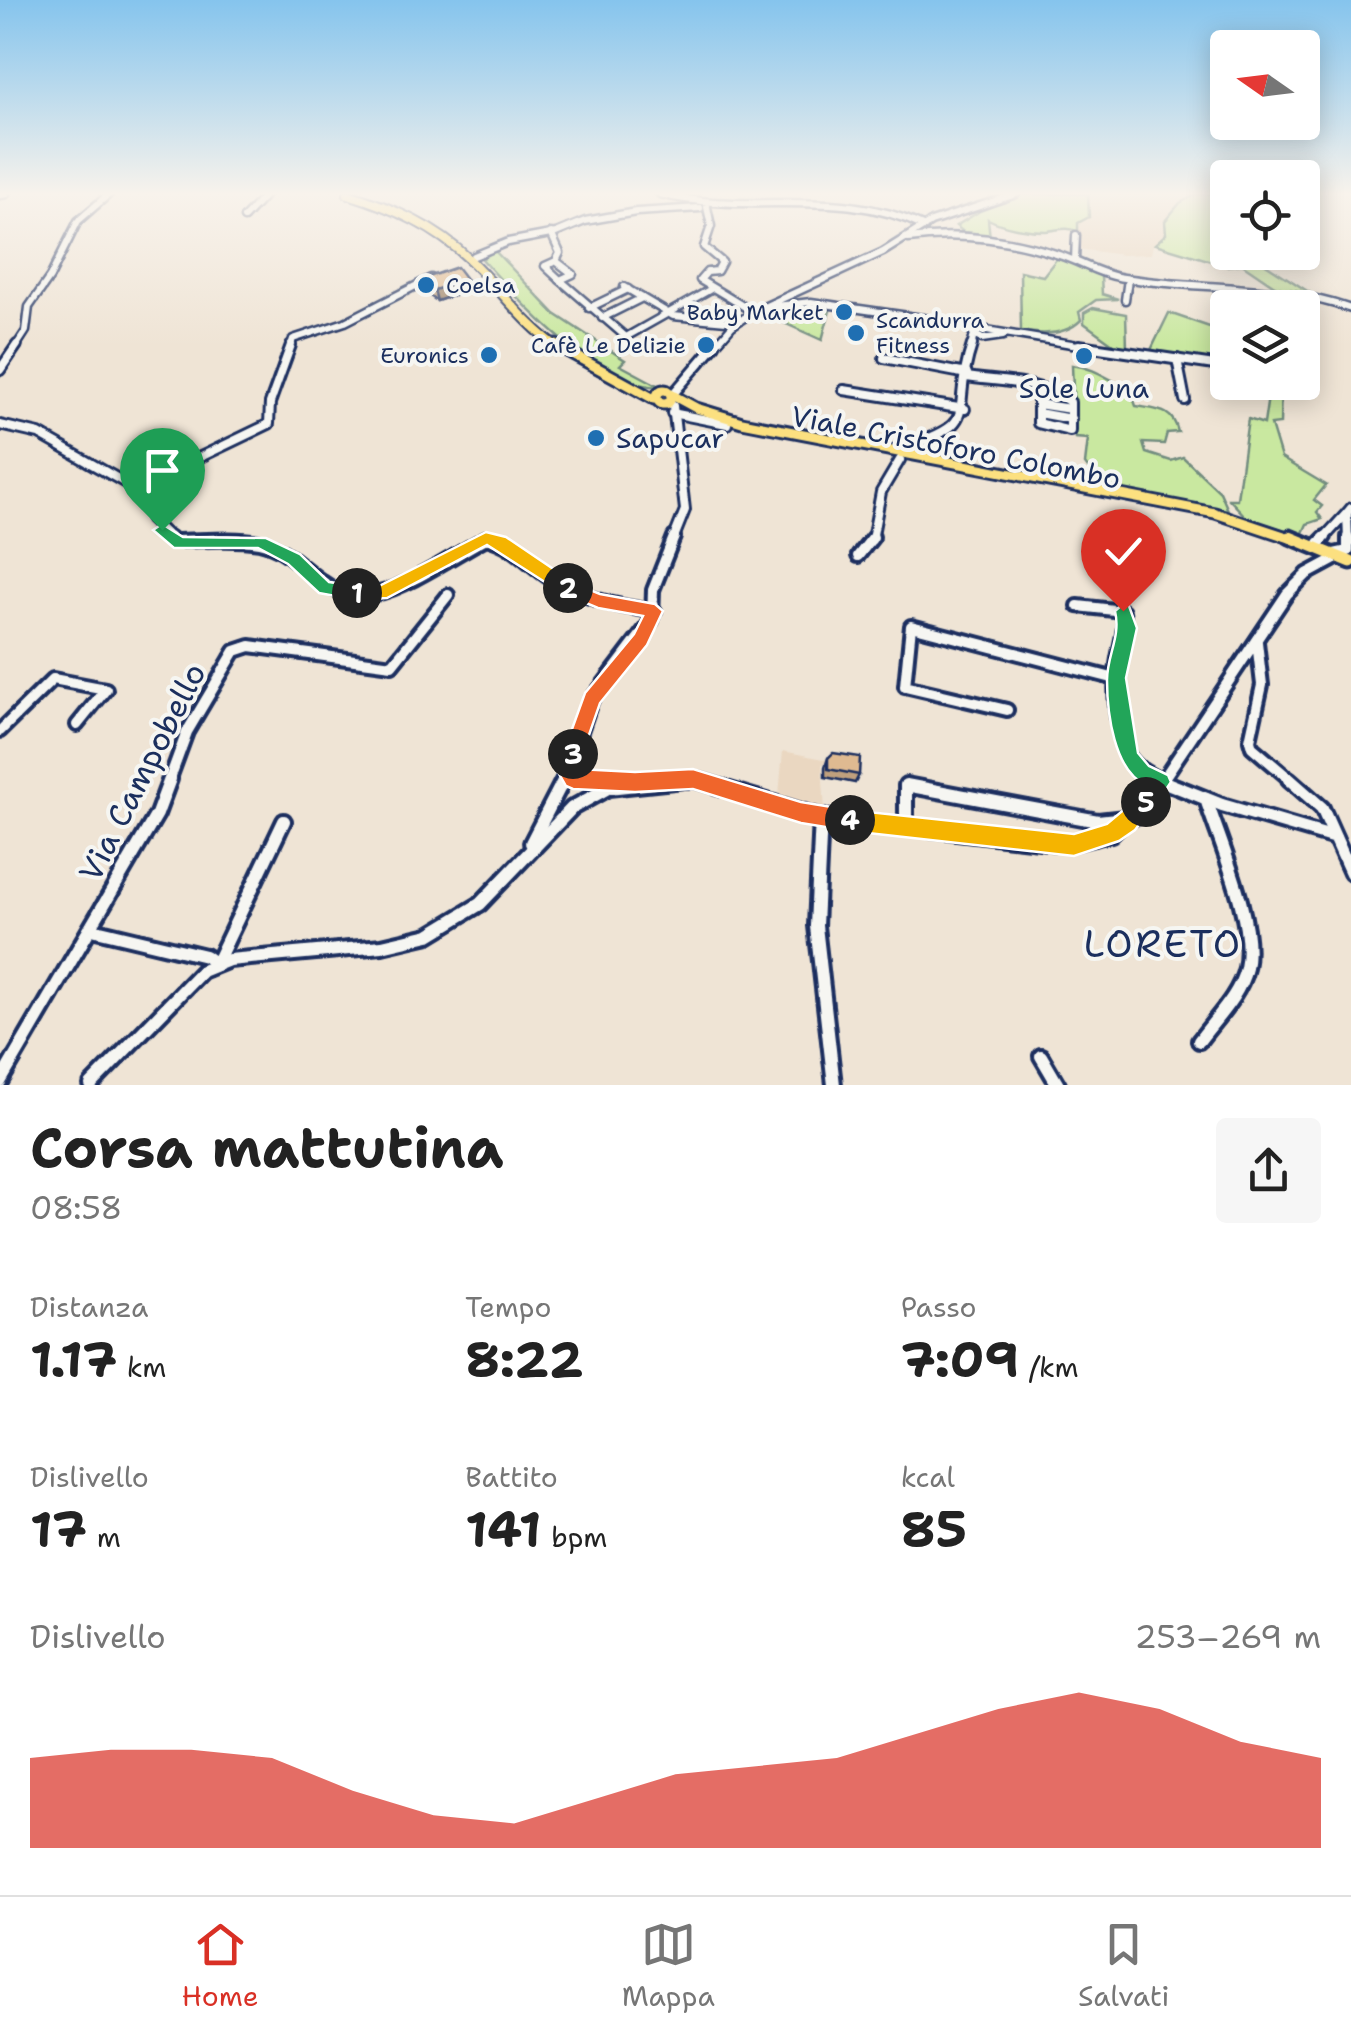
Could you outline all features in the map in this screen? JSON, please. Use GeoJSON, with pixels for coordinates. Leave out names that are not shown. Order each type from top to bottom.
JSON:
{"type":"FeatureCollection","features":[{"type":"Feature","properties":{"kind":"main road","name":"Viale Cristoforo Colombo"},"geometry":{"type":"LineString","coordinates":[[452,245],[472,258]]}},
{"type":"Feature","properties":{"kind":"main road","name":"Viale Cristoforo Colombo"},"geometry":{"type":"LineString","coordinates":[[455,245],[552,337],[618,377],[727,424],[1219,521],[1333,557],[1350,558]]}},
{"type":"Feature","properties":{"kind":"main road","name":"Viale Cristoforo Colombo"},"geometry":{"type":"LineString","coordinates":[[667,401],[686,403],[745,423],[1215,513],[1333,557]]}},
{"type":"Feature","properties":{"kind":"street"},"geometry":{"type":"LineString","coordinates":[[0,370],[26,331],[29,307],[50,278],[66,245]]}},
{"type":"Feature","properties":{"kind":"street"},"geometry":{"type":"LineString","coordinates":[[461,266],[502,245]]}},
{"type":"Feature","properties":{"kind":"street"},"geometry":{"type":"LineString","coordinates":[[554,245],[558,257],[573,274],[561,281]]}},
{"type":"Feature","properties":{"kind":"street"},"geometry":{"type":"LineString","coordinates":[[705,245],[721,259],[722,266],[700,280],[756,311],[819,298],[818,293],[834,276]]}},
{"type":"Feature","properties":{"kind":"street"},"geometry":{"type":"LineString","coordinates":[[526,855],[568,772],[592,699],[640,639],[655,611],[653,590],[685,510],[683,468],[667,401],[737,322],[895,245]]}},
{"type":"Feature","properties":{"kind":"street"},"geometry":{"type":"LineString","coordinates":[[1006,245],[1075,260],[1128,279],[1263,290]]}},
{"type":"Feature","properties":{"kind":"street"},"geometry":{"type":"LineString","coordinates":[[1075,260],[1076,245]]}},
{"type":"Feature","properties":{"kind":"street"},"geometry":{"type":"LineString","coordinates":[[558,257],[545,266],[626,337],[711,289]]}},
{"type":"Feature","properties":{"kind":"street"},"geometry":{"type":"LineString","coordinates":[[143,493],[166,474],[269,424],[270,402],[290,343],[298,335],[345,322],[440,274]]}},
{"type":"Feature","properties":{"kind":"street"},"geometry":{"type":"LineString","coordinates":[[1125,300],[1128,279]]}},
{"type":"Feature","properties":{"kind":"street"},"geometry":{"type":"LineString","coordinates":[[589,308],[626,288],[668,313],[737,322]]}},
{"type":"Feature","properties":{"kind":"street"},"geometry":{"type":"LineString","coordinates":[[802,291],[855,307]]}},
{"type":"Feature","properties":{"kind":"street"},"geometry":{"type":"LineString","coordinates":[[802,291],[798,297],[809,302],[936,320],[989,333]]}},
{"type":"Feature","properties":{"kind":"street"},"geometry":{"type":"LineString","coordinates":[[602,318],[642,298]]}},
{"type":"Feature","properties":{"kind":"street"},"geometry":{"type":"LineString","coordinates":[[1320,302],[1351,309]]}},
{"type":"Feature","properties":{"kind":"street"},"geometry":{"type":"LineString","coordinates":[[936,320],[974,333],[1044,338],[1210,364]]}},
{"type":"Feature","properties":{"kind":"street"},"geometry":{"type":"LineString","coordinates":[[890,452],[951,429],[965,406],[974,328],[989,333]]}},
{"type":"Feature","properties":{"kind":"street"},"geometry":{"type":"LineString","coordinates":[[970,351],[989,333]]}},
{"type":"Feature","properties":{"kind":"street"},"geometry":{"type":"LineString","coordinates":[[884,358],[1038,390],[1068,398],[1070,414],[1038,408],[1038,390]]}},
{"type":"Feature","properties":{"kind":"street"},"geometry":{"type":"LineString","coordinates":[[1177,359],[1186,400]]}},
{"type":"Feature","properties":{"kind":"street"},"geometry":{"type":"LineString","coordinates":[[860,382],[870,390],[965,406]]}},
{"type":"Feature","properties":{"kind":"street"},"geometry":{"type":"LineString","coordinates":[[844,390],[906,394]]}},
{"type":"Feature","properties":{"kind":"street"},"geometry":{"type":"LineString","coordinates":[[0,425],[24,427],[50,436],[111,478],[143,493],[152,520],[174,541],[260,542],[294,559],[325,588],[381,593],[486,538],[500,542],[572,590],[598,601],[655,611]]}},
{"type":"Feature","properties":{"kind":"street"},"geometry":{"type":"LineString","coordinates":[[933,460],[930,446],[937,436]]}},
{"type":"Feature","properties":{"kind":"street"},"geometry":{"type":"LineString","coordinates":[[858,556],[874,538],[880,492],[900,460]]}},
{"type":"Feature","properties":{"kind":"street"},"geometry":{"type":"LineString","coordinates":[[1349,511],[1350,558]]}},
{"type":"Feature","properties":{"kind":"street"},"geometry":{"type":"LineString","coordinates":[[1319,543],[1349,511]]}},
{"type":"Feature","properties":{"kind":"street"},"geometry":{"type":"LineString","coordinates":[[568,772],[573,779],[709,782],[821,817],[1074,845],[1112,834],[1134,817],[1256,642],[1280,600],[1313,567],[1333,557]]}},
{"type":"Feature","properties":{"kind":"street","name":"Via Campobello"},"geometry":{"type":"LineString","coordinates":[[0,1082],[166,796],[187,732],[235,651],[244,645],[392,665],[448,595]]}},
{"type":"Feature","properties":{"kind":"street"},"geometry":{"type":"LineString","coordinates":[[1078,606],[1123,606],[1128,628],[1116,678],[1128,757],[1142,773],[1206,799],[1335,838]]}},
{"type":"Feature","properties":{"kind":"street"},"geometry":{"type":"LineString","coordinates":[[1007,710],[906,686],[911,626],[1116,678]]}},
{"type":"Feature","properties":{"kind":"street"},"geometry":{"type":"LineString","coordinates":[[1256,642],[1262,685],[1250,740],[1252,747],[1264,761],[1310,795],[1328,818],[1351,872]]}},
{"type":"Feature","properties":{"kind":"street"},"geometry":{"type":"LineString","coordinates":[[0,731],[45,684],[60,678],[106,688],[77,726]]}},
{"type":"Feature","properties":{"kind":"street"},"geometry":{"type":"LineString","coordinates":[[91,1085],[190,981],[216,964],[382,946],[429,934],[480,904],[572,808],[591,794],[635,782]]}},
{"type":"Feature","properties":{"kind":"street"},"geometry":{"type":"LineString","coordinates":[[906,828],[906,786],[1098,820],[1134,817]]}},
{"type":"Feature","properties":{"kind":"street"},"geometry":{"type":"LineString","coordinates":[[1199,1041],[1245,972],[1248,959],[1244,930],[1206,799]]}},
{"type":"Feature","properties":{"kind":"street"},"geometry":{"type":"LineString","coordinates":[[821,817],[816,926],[834,1085]]}},
{"type":"Feature","properties":{"kind":"street"},"geometry":{"type":"LineString","coordinates":[[216,964],[284,821]]}},
{"type":"Feature","properties":{"kind":"street"},"geometry":{"type":"LineString","coordinates":[[92,928],[205,956],[216,964]]}},
{"type":"Feature","properties":{"kind":"street"},"geometry":{"type":"LineString","coordinates":[[1041,1056],[1058,1085]]}},
{"type":"Feature","properties":{"kind":"shaded area"},"geometry":{"type":"Polygon","coordinates":[[[1078,245],[1153,245],[1151,254],[1078,249],[1078,245]]]}},
{"type":"Feature","properties":{"kind":"shaded area"},"geometry":{"type":"Polygon","coordinates":[[[783,751],[828,760],[822,765],[825,811],[779,795],[783,751]]]}},
{"type":"Feature","properties":{"kind":"green space"},"geometry":{"type":"Polygon","coordinates":[[[504,245],[496,252],[555,314],[625,360],[620,365],[661,387],[636,383],[586,358],[539,319],[482,259],[504,245]]]}},
{"type":"Feature","properties":{"kind":"green space"},"geometry":{"type":"Polygon","coordinates":[[[1157,245],[1210,245],[1210,261],[1157,245]]]}},
{"type":"Feature","properties":{"kind":"green space"},"geometry":{"type":"Polygon","coordinates":[[[1058,257],[1107,277],[1101,277],[1102,294],[1118,299],[1096,300],[1079,312],[1081,320],[1060,332],[1021,331],[1020,271],[1043,276],[1058,257]]]}},
{"type":"Feature","properties":{"kind":"green space"},"geometry":{"type":"Polygon","coordinates":[[[1251,270],[1275,270],[1306,290],[1276,287],[1251,270]]]}},
{"type":"Feature","properties":{"kind":"green space"},"geometry":{"type":"Polygon","coordinates":[[[789,306],[831,307],[822,340],[762,313],[789,306]]]}},
{"type":"Feature","properties":{"kind":"green space"},"geometry":{"type":"Polygon","coordinates":[[[1093,308],[1126,314],[1127,348],[1117,347],[1084,323],[1084,313],[1093,308]]]}},
{"type":"Feature","properties":{"kind":"green space"},"geometry":{"type":"Polygon","coordinates":[[[1169,313],[1210,327],[1210,361],[1150,352],[1169,313]]]}},
{"type":"Feature","properties":{"kind":"green space"},"geometry":{"type":"Polygon","coordinates":[[[1072,365],[1130,389],[1136,406],[1168,415],[1178,432],[1167,433],[1164,444],[1143,443],[1146,453],[1171,461],[1183,457],[1220,492],[1228,510],[1102,487],[1085,464],[1088,439],[1075,438],[1072,365]]]}},
{"type":"Feature","properties":{"kind":"green space"},"geometry":{"type":"Polygon","coordinates":[[[1268,400],[1281,400],[1280,424],[1271,425],[1281,458],[1326,485],[1314,500],[1322,506],[1317,512],[1322,519],[1307,524],[1302,535],[1248,519],[1229,499],[1237,499],[1248,419],[1264,424],[1268,400]]]}},
{"type":"Feature","properties":{"kind":"building"},"geometry":{"type":"Polygon","coordinates":[[[457,267],[467,280],[434,290],[420,280],[457,267]]]}},
{"type":"Feature","properties":{"kind":"building"},"geometry":{"type":"Polygon","coordinates":[[[833,753],[860,757],[859,775],[828,769],[828,758],[833,753]]]}},
{"type":"Feature","properties":{"kind":"place","name":"Coelsa"},"geometry":{"type":"Point","coordinates":[426,285]}},
{"type":"Feature","properties":{"kind":"place","name":"Baby Market"},"geometry":{"type":"Point","coordinates":[844,312]}},
{"type":"Feature","properties":{"kind":"place","name":"Scandurra Fitness"},"geometry":{"type":"Point","coordinates":[856,333]}},
{"type":"Feature","properties":{"kind":"place","name":"Cafè Le Delizie"},"geometry":{"type":"Point","coordinates":[706,345]}},
{"type":"Feature","properties":{"kind":"place","name":"Euronics"},"geometry":{"type":"Point","coordinates":[489,355]}},
{"type":"Feature","properties":{"kind":"place","name":"Sole Luna"},"geometry":{"type":"Point","coordinates":[1084,356]}},
{"type":"Feature","properties":{"kind":"place","name":"Sapucar"},"geometry":{"type":"Point","coordinates":[596,438]}},
{"type":"Feature","properties":{"kind":"district","name":"LORETO"},"geometry":{"type":"Point","coordinates":[1163,943]}},
{"type":"Feature","properties":{"kind":"route"},"geometry":{"type":"LineString","coordinates":[[162,530],[180,544],[260,542],[294,559],[325,588],[370,595],[390,589],[478,541],[492,539],[572,590],[598,601],[655,611],[632,652],[592,699],[568,772],[573,779],[693,779],[821,817],[1051,844],[1074,845],[1112,834],[1134,817],[1161,782],[1142,773],[1128,757],[1116,678],[1128,628],[1123,611]]}}]}
